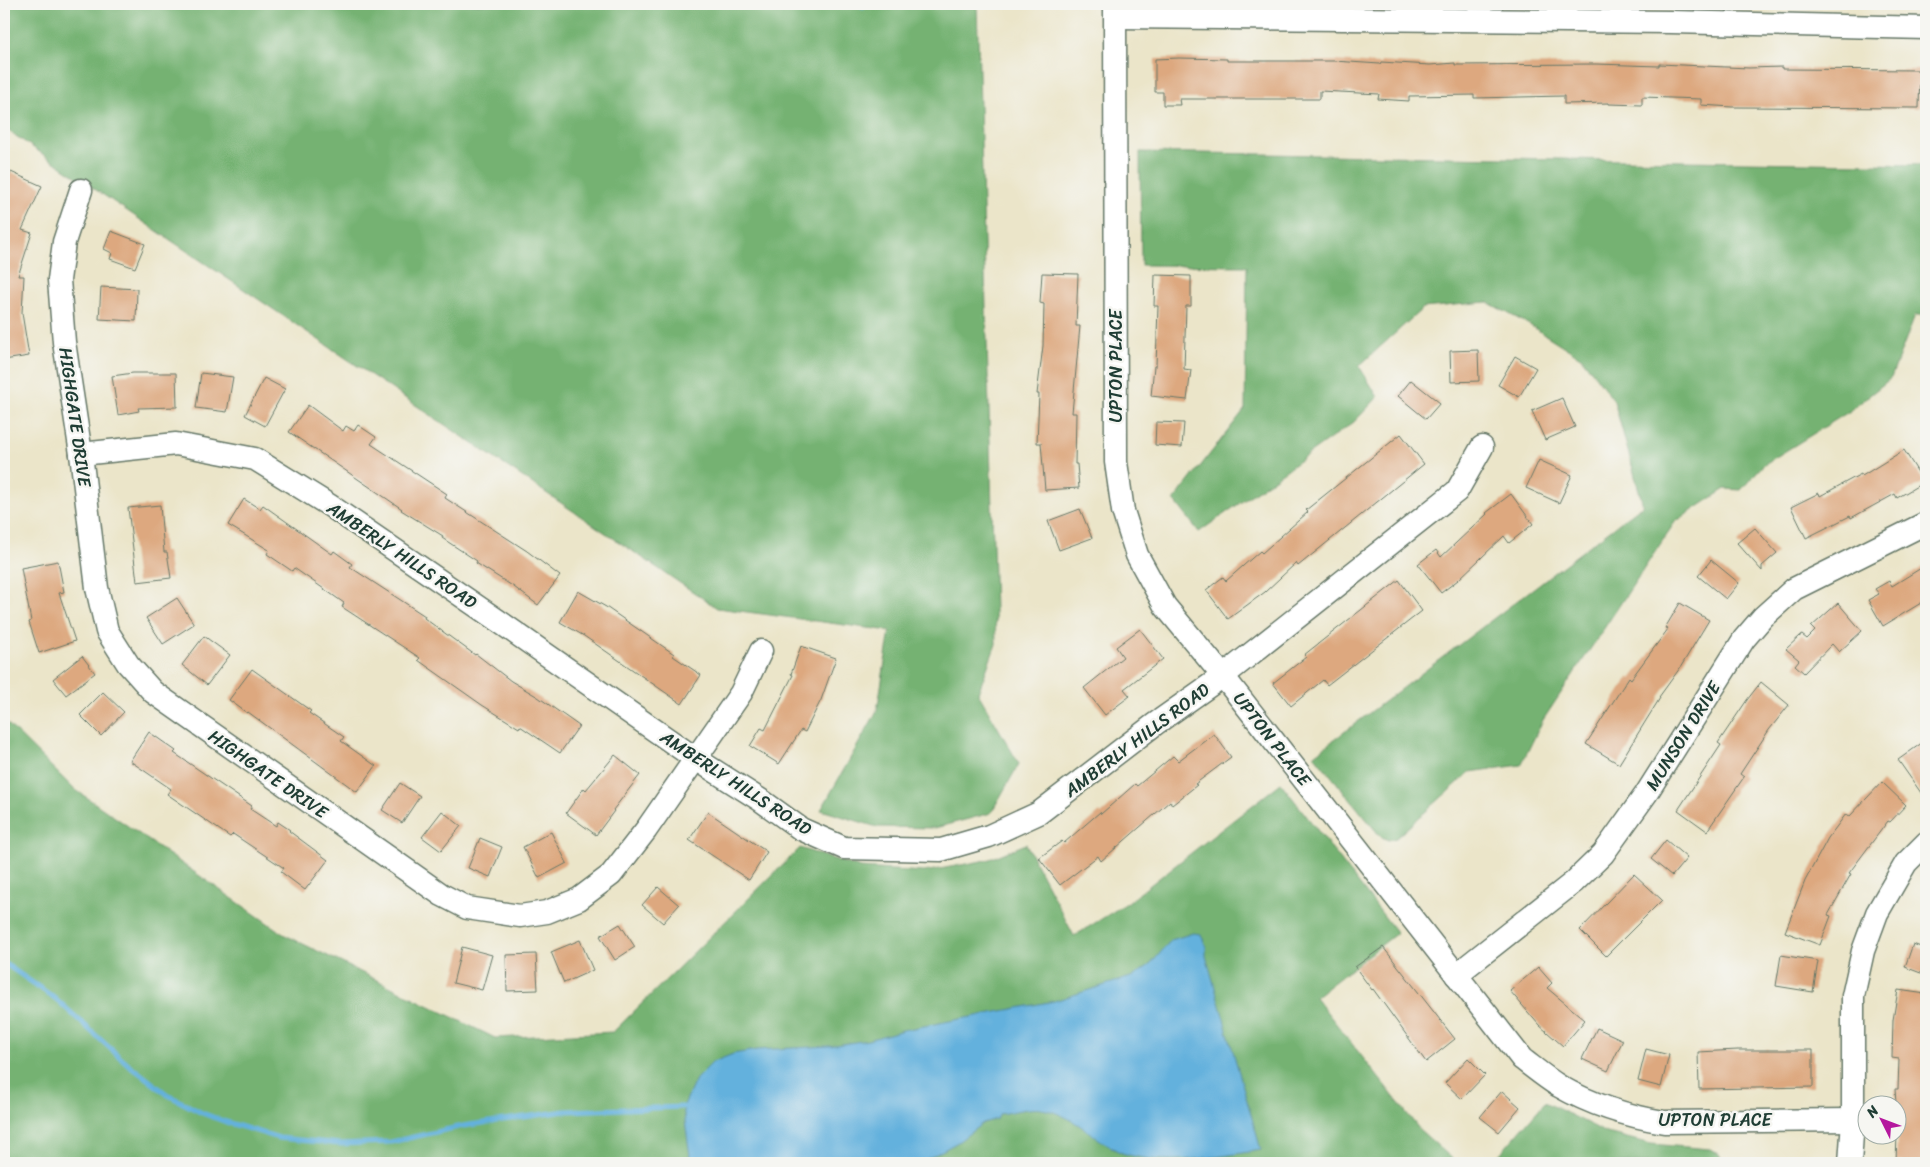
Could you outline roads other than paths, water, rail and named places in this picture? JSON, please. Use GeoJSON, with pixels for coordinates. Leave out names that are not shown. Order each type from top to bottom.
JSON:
{"type":"FeatureCollection","features":[{"type":"Feature","properties":{"kind":"street"},"geometry":{"type":"LineString","coordinates":[[1116,10],[1671,13],[1926,28]]}},
{"type":"Feature","properties":{"kind":"street","name":"UPTON PLACE"},"geometry":{"type":"LineString","coordinates":[[1116,10],[1116,462],[1123,511],[1137,555],[1165,606],[1522,1059],[1558,1086],[1599,1106],[1633,1117],[1664,1122],[1853,1120]]}},
{"type":"Feature","properties":{"kind":"street","name":"HIGHGATE DRIVE"},"geometry":{"type":"LineString","coordinates":[[81,190],[64,242],[59,280],[64,342],[81,454],[97,588],[107,631],[128,664],[153,692],[442,895],[467,908],[520,916],[547,912],[579,899],[611,875],[646,830],[741,694],[761,651]]}},
{"type":"Feature","properties":{"kind":"street","name":"AMBERLY HILLS ROAD"},"geometry":{"type":"LineString","coordinates":[[81,454],[176,444],[255,459],[329,505],[696,759],[802,829],[844,848],[941,850],[989,836],[1039,813],[1155,724],[1222,676],[1458,491],[1482,447]]}},
{"type":"Feature","properties":{"kind":"street","name":"MUNSON DRIVE"},"geometry":{"type":"LineString","coordinates":[[1456,975],[1574,882],[1603,854],[1646,794],[1744,639],[1763,616],[1794,588],[1926,523]]}},
{"type":"Feature","properties":{"kind":"street"},"geometry":{"type":"LineString","coordinates":[[1850,1163],[1853,1120],[1853,996],[1863,951],[1882,905],[1906,864],[1926,844]]}},
{"type":"Feature","properties":{"kind":"water"},"geometry":{"type":"Polygon","coordinates":[[[1193,933],[1201,934],[1206,947],[1206,956],[1261,1150],[1191,1159],[1173,1160],[1139,1157],[1122,1153],[1112,1148],[1074,1122],[1054,1112],[1032,1109],[1000,1114],[997,1119],[983,1123],[958,1142],[920,1163],[691,1163],[683,1107],[696,1079],[713,1062],[733,1054],[757,1050],[829,1046],[868,1040],[903,1030],[1054,1001],[1134,976],[1151,964],[1171,940],[1193,933]]]}},
{"type":"Feature","properties":{"kind":"waterway"},"geometry":{"type":"LineString","coordinates":[[860,4],[863,7]]}},
{"type":"Feature","properties":{"kind":"waterway"},"geometry":{"type":"LineString","coordinates":[[4,963],[56,999],[124,1061],[168,1095],[202,1113],[279,1138],[340,1144],[391,1142],[463,1126],[565,1111],[683,1107]]}}]}
